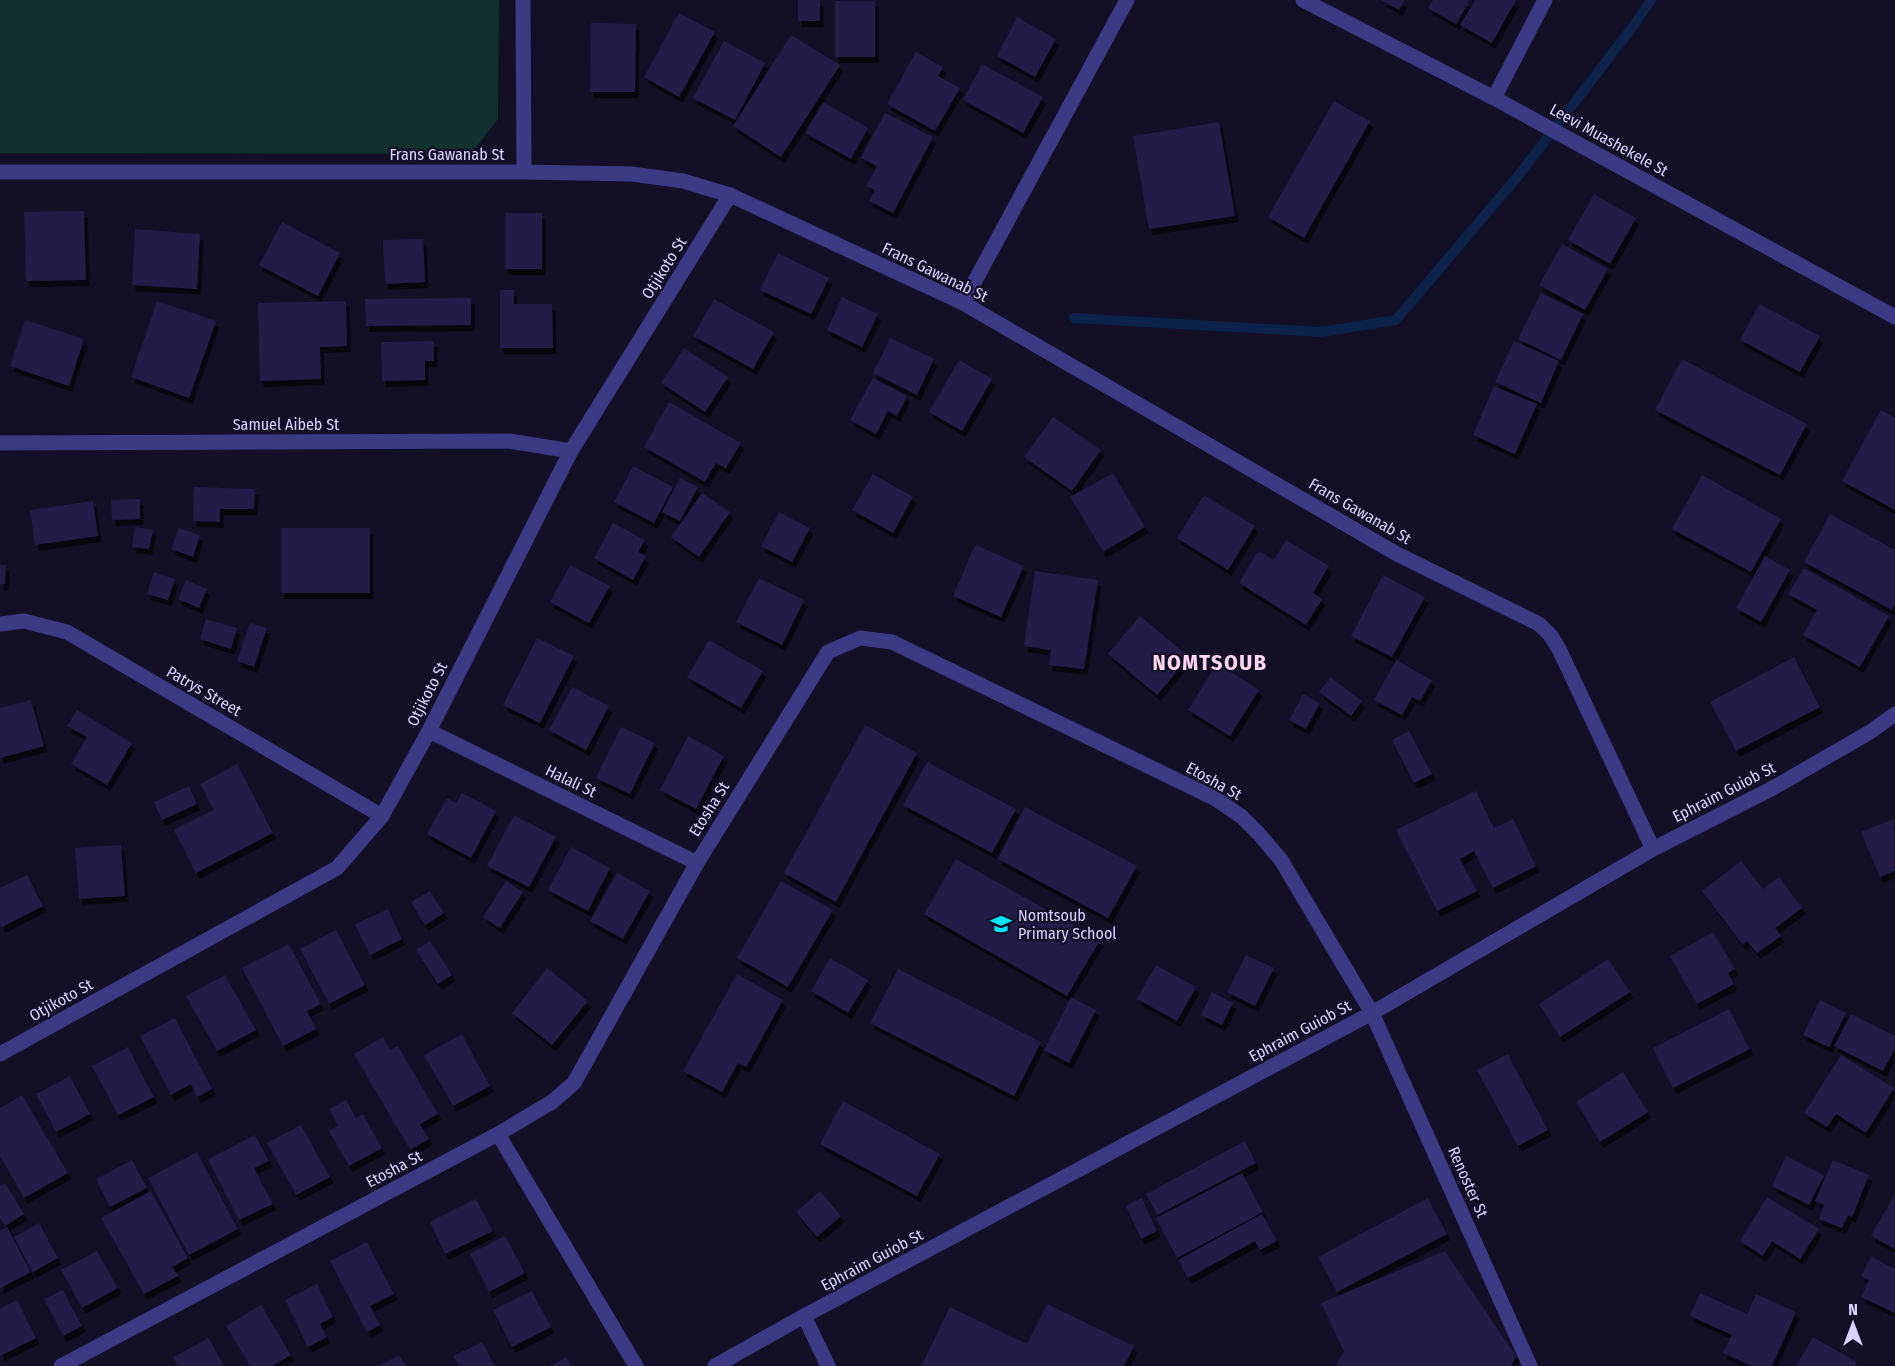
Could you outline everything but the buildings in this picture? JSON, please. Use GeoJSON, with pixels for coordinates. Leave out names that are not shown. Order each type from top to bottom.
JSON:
{"type":"FeatureCollection","features":[{"type":"Feature","properties":{"kind":"street"},"geometry":{"type":"LineString","coordinates":[[524,0],[524,172]]}},
{"type":"Feature","properties":{"kind":"street"},"geometry":{"type":"LineString","coordinates":[[963,303],[1127,0]]}},
{"type":"Feature","properties":{"kind":"street","name":"Leevi Muashekele St"},"geometry":{"type":"LineString","coordinates":[[1303,0],[1521,112],[1895,317]]}},
{"type":"Feature","properties":{"kind":"street"},"geometry":{"type":"LineString","coordinates":[[1494,98],[1545,0]]}},
{"type":"Feature","properties":{"kind":"street","name":"Frans Gawanab St"},"geometry":{"type":"LineString","coordinates":[[0,172],[632,174],[683,180],[730,195],[963,303],[1397,554],[1539,624],[1551,636],[1559,649],[1653,849]]}},
{"type":"Feature","properties":{"kind":"street","name":"Otjikoto St"},"geometry":{"type":"LineString","coordinates":[[0,1054],[337,868],[382,816],[429,731],[571,451],[730,195]]}},
{"type":"Feature","properties":{"kind":"street","name":"Samuel Aibeb St"},"geometry":{"type":"LineString","coordinates":[[0,443],[509,441],[571,451]]}},
{"type":"Feature","properties":{"kind":"street","name":"Patrys Street"},"geometry":{"type":"LineString","coordinates":[[0,624],[24,621],[67,632],[382,816]]}},
{"type":"Feature","properties":{"kind":"street","name":"Etosha St"},"geometry":{"type":"LineString","coordinates":[[61,1366],[498,1134],[552,1102],[574,1083],[697,863],[828,652],[860,638],[892,642],[1216,799],[1242,817],[1281,860],[1372,1013]]}},
{"type":"Feature","properties":{"kind":"street","name":"Ephraim Guiob St"},"geometry":{"type":"LineString","coordinates":[[715,1366],[804,1316],[1372,1013],[1653,849],[1773,788],[1870,732],[1895,714]]}},
{"type":"Feature","properties":{"kind":"street","name":"Halali St"},"geometry":{"type":"LineString","coordinates":[[429,731],[697,863]]}},
{"type":"Feature","properties":{"kind":"street","name":"Renoster St"},"geometry":{"type":"LineString","coordinates":[[1372,1013],[1530,1366]]}},
{"type":"Feature","properties":{"kind":"street"},"geometry":{"type":"LineString","coordinates":[[498,1134],[636,1366]]}},
{"type":"Feature","properties":{"kind":"street"},"geometry":{"type":"LineString","coordinates":[[804,1316],[828,1366]]}},
{"type":"Feature","properties":{"kind":"green space"},"geometry":{"type":"Polygon","coordinates":[[[0,0],[499,0],[498,119],[471,154],[0,153],[0,0]]]}},
{"type":"Feature","properties":{"kind":"waterway"},"geometry":{"type":"LineString","coordinates":[[1074,318],[1321,332],[1396,320],[1518,176],[1651,0]]}},
{"type":"Feature","properties":{"kind":"place","name":"Nomtsoub Primary School"},"geometry":{"type":"Point","coordinates":[1001,924]}},
{"type":"Feature","properties":{"kind":"district","name":"NOMTSOUB"},"geometry":{"type":"Point","coordinates":[1210,662]}}]}
